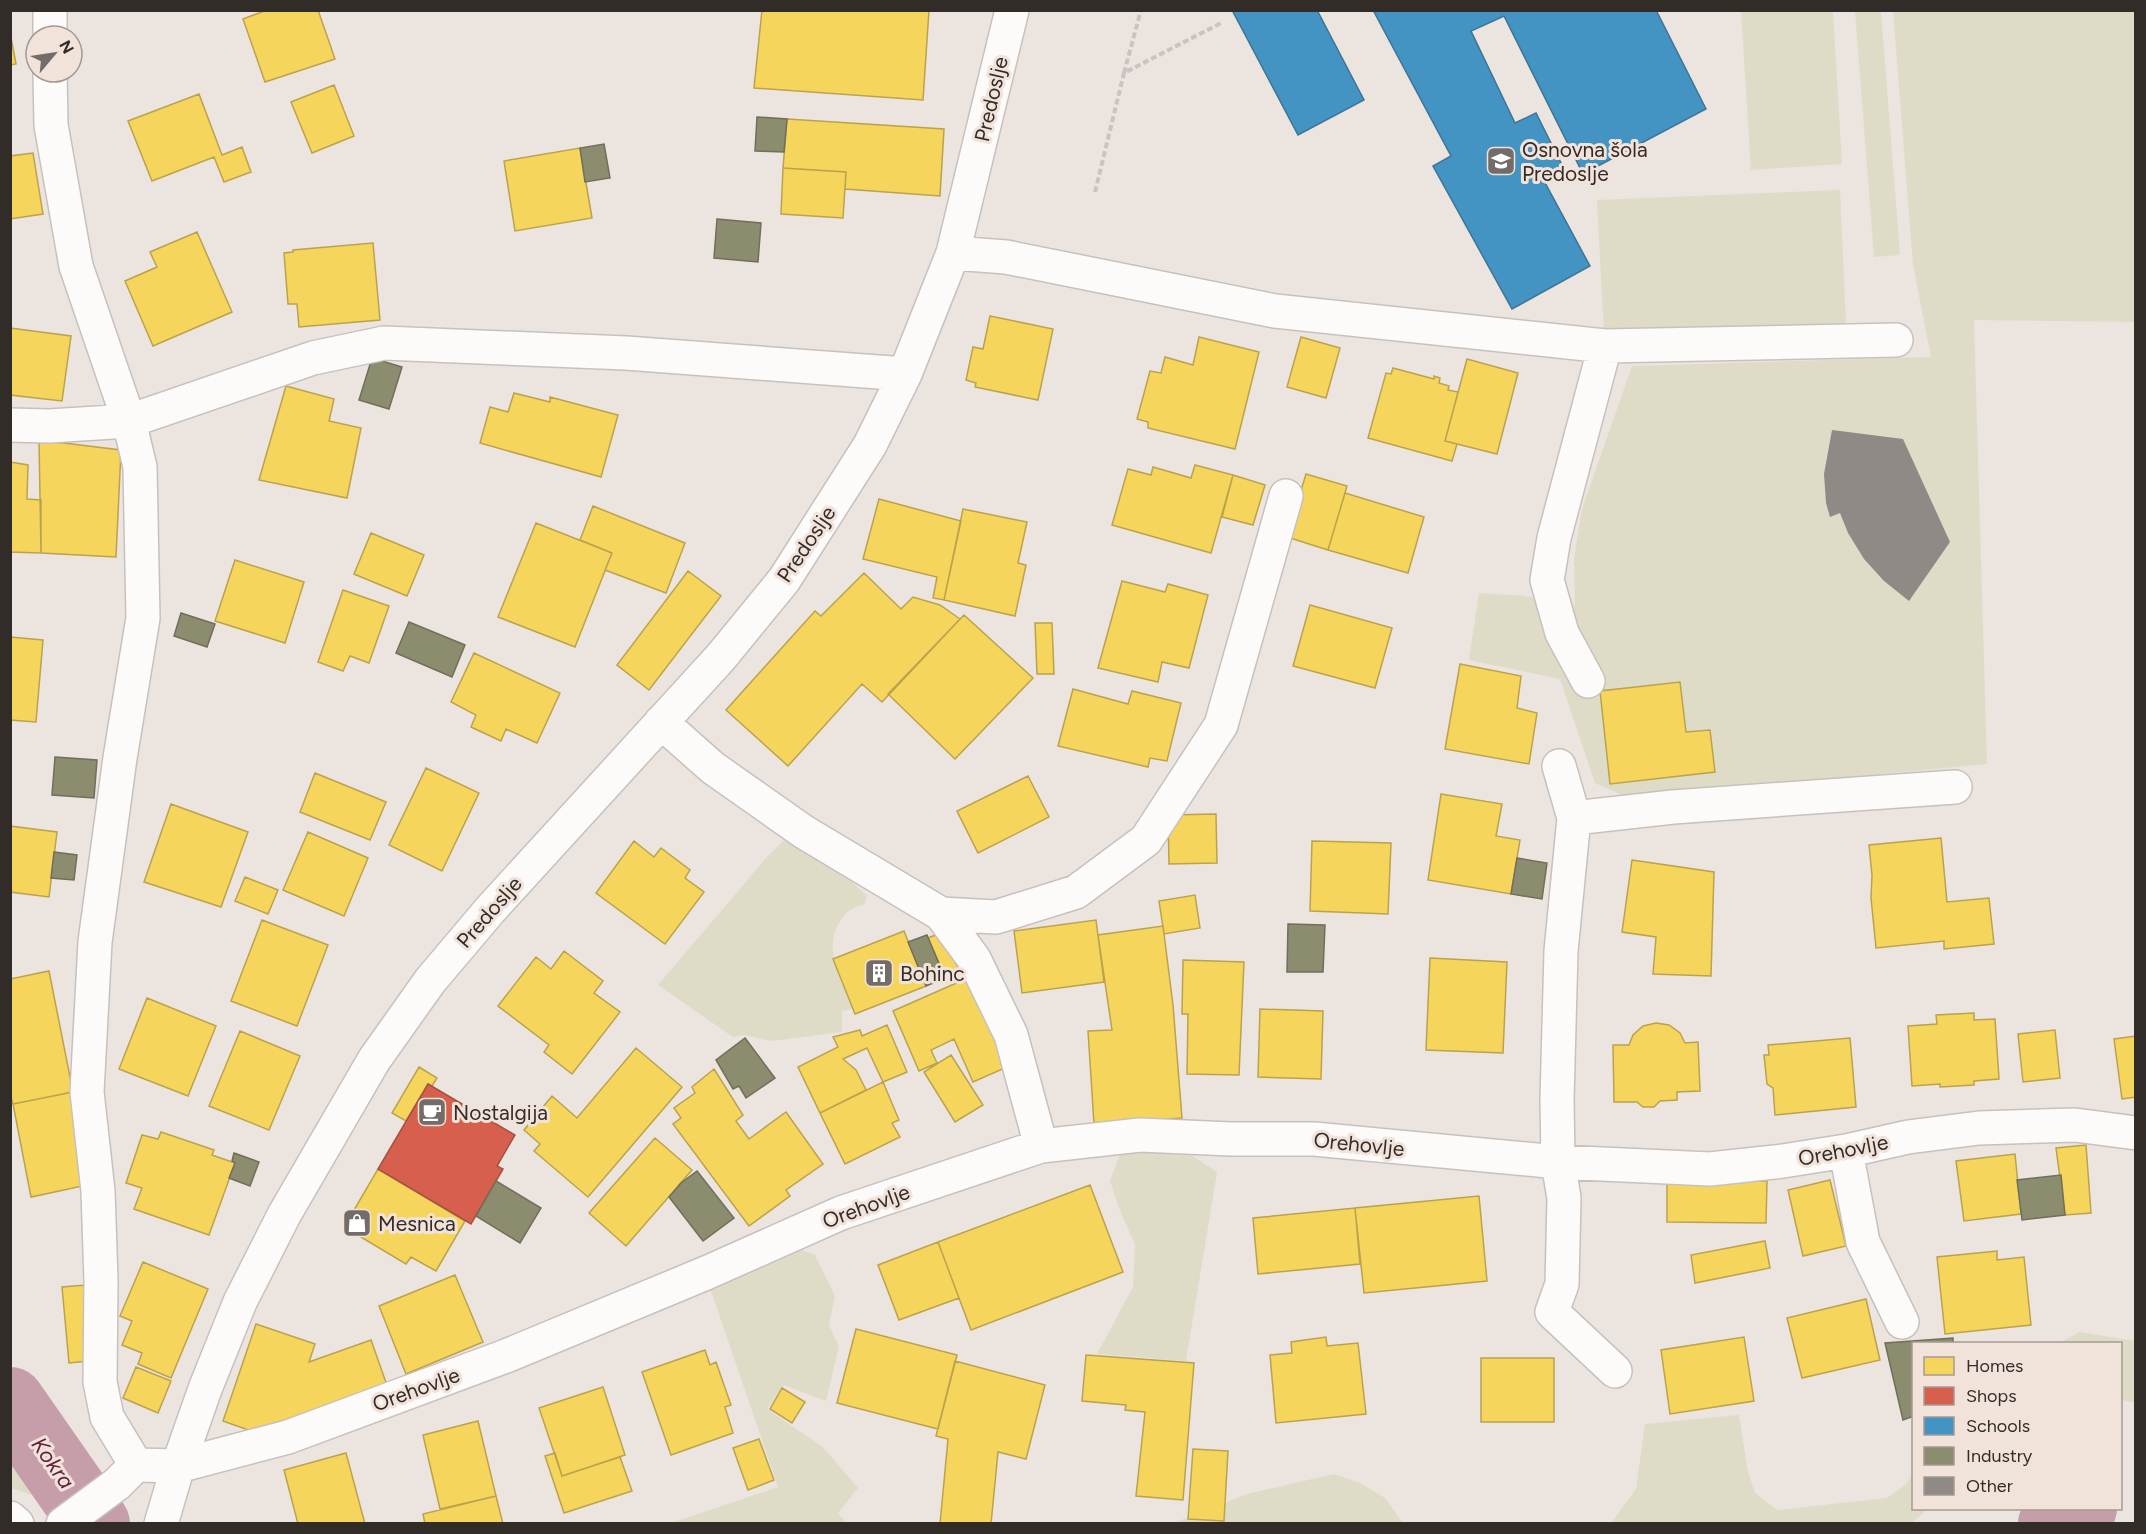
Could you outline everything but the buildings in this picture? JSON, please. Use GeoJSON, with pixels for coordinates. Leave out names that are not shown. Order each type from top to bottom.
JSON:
{"type":"FeatureCollection","features":[{"type":"Feature","properties":{"kind":"street","name":"Predoslje"},"geometry":{"type":"LineString","coordinates":[[178,1466],[205,1389],[240,1302],[284,1215],[374,1060],[430,981],[490,909],[721,657],[784,580],[870,445],[905,374],[953,253],[1012,10]]}},
{"type":"Feature","properties":{"kind":"street"},"geometry":{"type":"LineString","coordinates":[[50,84],[51,125],[76,266],[129,421],[140,467],[143,618],[120,758],[95,942],[87,1092],[98,1191],[101,1281],[100,1383],[107,1417],[127,1474],[63,1524]]}},
{"type":"Feature","properties":{"kind":"street"},"geometry":{"type":"LineString","coordinates":[[953,253],[1006,256],[1275,311],[1605,346],[1896,340]]}},
{"type":"Feature","properties":{"kind":"street"},"geometry":{"type":"LineString","coordinates":[[10,425],[49,426],[129,421],[313,358],[384,343],[626,353],[905,374]]}},
{"type":"Feature","properties":{"kind":"street"},"geometry":{"type":"LineString","coordinates":[[1588,681],[1562,633],[1547,580],[1554,538],[1605,346]]}},
{"type":"Feature","properties":{"kind":"street"},"geometry":{"type":"LineString","coordinates":[[941,914],[996,917],[1076,892],[1146,840],[1221,725],[1286,496]]}},
{"type":"Feature","properties":{"kind":"street"},"geometry":{"type":"LineString","coordinates":[[661,722],[712,768],[804,832],[941,914],[974,959],[1011,1035],[1041,1146]]}},
{"type":"Feature","properties":{"kind":"street"},"geometry":{"type":"LineString","coordinates":[[1559,766],[1574,818],[1561,951],[1557,1100],[1558,1162],[1564,1198],[1562,1284],[1552,1312],[1616,1371]]}},
{"type":"Feature","properties":{"kind":"street"},"geometry":{"type":"LineString","coordinates":[[1574,818],[1673,807],[1955,787]]}},
{"type":"Feature","properties":{"kind":"street","name":"Orehovlje"},"geometry":{"type":"LineString","coordinates":[[127,1474],[178,1466],[288,1437],[506,1356],[706,1273],[841,1213],[1041,1146],[1140,1135],[1231,1139],[1314,1139],[1558,1162],[1710,1169],[1783,1161],[1846,1151],[1908,1137],[1979,1128],[2075,1125],[2136,1133]]}},
{"type":"Feature","properties":{"kind":"street"},"geometry":{"type":"LineString","coordinates":[[1846,1151],[1863,1242],[1902,1322]]}},
{"type":"Feature","properties":{"kind":"street"},"geometry":{"type":"LineString","coordinates":[[161,1521],[178,1466]]}},
{"type":"Feature","properties":{"kind":"street"},"geometry":{"type":"LineString","coordinates":[[10,1518],[17,1524]]}},
{"type":"Feature","properties":{"kind":"path"},"geometry":{"type":"LineString","coordinates":[[1095,192],[1141,10]]}},
{"type":"Feature","properties":{"kind":"path"},"geometry":{"type":"LineString","coordinates":[[1124,74],[1221,23]]}},
{"type":"Feature","properties":{"kind":"shaded area"},"geometry":{"type":"Polygon","coordinates":[[[1741,11],[1833,11],[1842,164],[1751,170],[1741,11]]]}},
{"type":"Feature","properties":{"kind":"shaded area"},"geometry":{"type":"Polygon","coordinates":[[[1855,11],[1881,11],[1900,255],[1874,257],[1855,11]]]}},
{"type":"Feature","properties":{"kind":"shaded area"},"geometry":{"type":"Polygon","coordinates":[[[1893,11],[2135,11],[2135,322],[1974,320],[1987,764],[1629,798],[1595,783],[1560,679],[1469,660],[1479,593],[1524,596],[1575,606],[1574,559],[1582,509],[1632,366],[1931,357],[1913,265],[1893,11]]]}},
{"type":"Feature","properties":{"kind":"shaded area"},"geometry":{"type":"Polygon","coordinates":[[[1840,190],[1846,323],[1604,334],[1597,200],[1840,190]]]}},
{"type":"Feature","properties":{"kind":"shaded area"},"geometry":{"type":"Polygon","coordinates":[[[789,835],[837,868],[867,896],[864,905],[854,908],[843,917],[835,931],[833,942],[835,965],[853,1009],[842,1011],[842,1032],[772,1041],[743,1035],[733,1037],[658,985],[767,857],[789,835]]]}},
{"type":"Feature","properties":{"kind":"shaded area"},"geometry":{"type":"Polygon","coordinates":[[[1185,1151],[1217,1172],[1186,1361],[1097,1354],[1133,1287],[1135,1244],[1110,1181],[1121,1152],[1185,1151]]]}},
{"type":"Feature","properties":{"kind":"shaded area"},"geometry":{"type":"Polygon","coordinates":[[[796,1248],[815,1255],[835,1296],[829,1325],[839,1346],[826,1401],[784,1385],[767,1409],[823,1447],[858,1488],[838,1513],[846,1523],[668,1524],[778,1487],[708,1282],[796,1248]]]}},
{"type":"Feature","properties":{"kind":"shaded area"},"geometry":{"type":"Polygon","coordinates":[[[2080,1332],[2135,1341],[2135,1403],[2122,1400],[2122,1342],[2061,1342],[2080,1332]]]}},
{"type":"Feature","properties":{"kind":"shaded area"},"geometry":{"type":"Polygon","coordinates":[[[1739,1415],[1748,1472],[1755,1493],[1777,1510],[1887,1498],[1905,1485],[1912,1474],[1912,1510],[1926,1510],[1911,1524],[1611,1523],[1636,1489],[1645,1424],[1739,1415]]]}},
{"type":"Feature","properties":{"kind":"shaded area"},"geometry":{"type":"Polygon","coordinates":[[[11,1453],[58,1489],[43,1499],[11,1488],[11,1453]]]}},
{"type":"Feature","properties":{"kind":"shaded area"},"geometry":{"type":"Polygon","coordinates":[[[1334,1474],[1360,1483],[1385,1498],[1403,1523],[1171,1524],[1247,1494],[1334,1474]]]}},
{"type":"Feature","properties":{"kind":"waterway","name":"Kokra"},"geometry":{"type":"LineString","coordinates":[[10,1402],[95,1524]]}},
{"type":"Feature","properties":{"kind":"waterway","name":"Kokra"},"geometry":{"type":"LineString","coordinates":[[2053,1524],[2078,1510]]}},
{"type":"Feature","properties":{"kind":"place","name":"Osnovna šola Predoslje"},"geometry":{"type":"Point","coordinates":[1501,161]}},
{"type":"Feature","properties":{"kind":"place","name":"Bohinc"},"geometry":{"type":"Point","coordinates":[879,973]}},
{"type":"Feature","properties":{"kind":"place","name":"Nostalgija"},"geometry":{"type":"Point","coordinates":[432,1112]}},
{"type":"Feature","properties":{"kind":"place","name":"Mesnica"},"geometry":{"type":"Point","coordinates":[357,1223]}}]}
